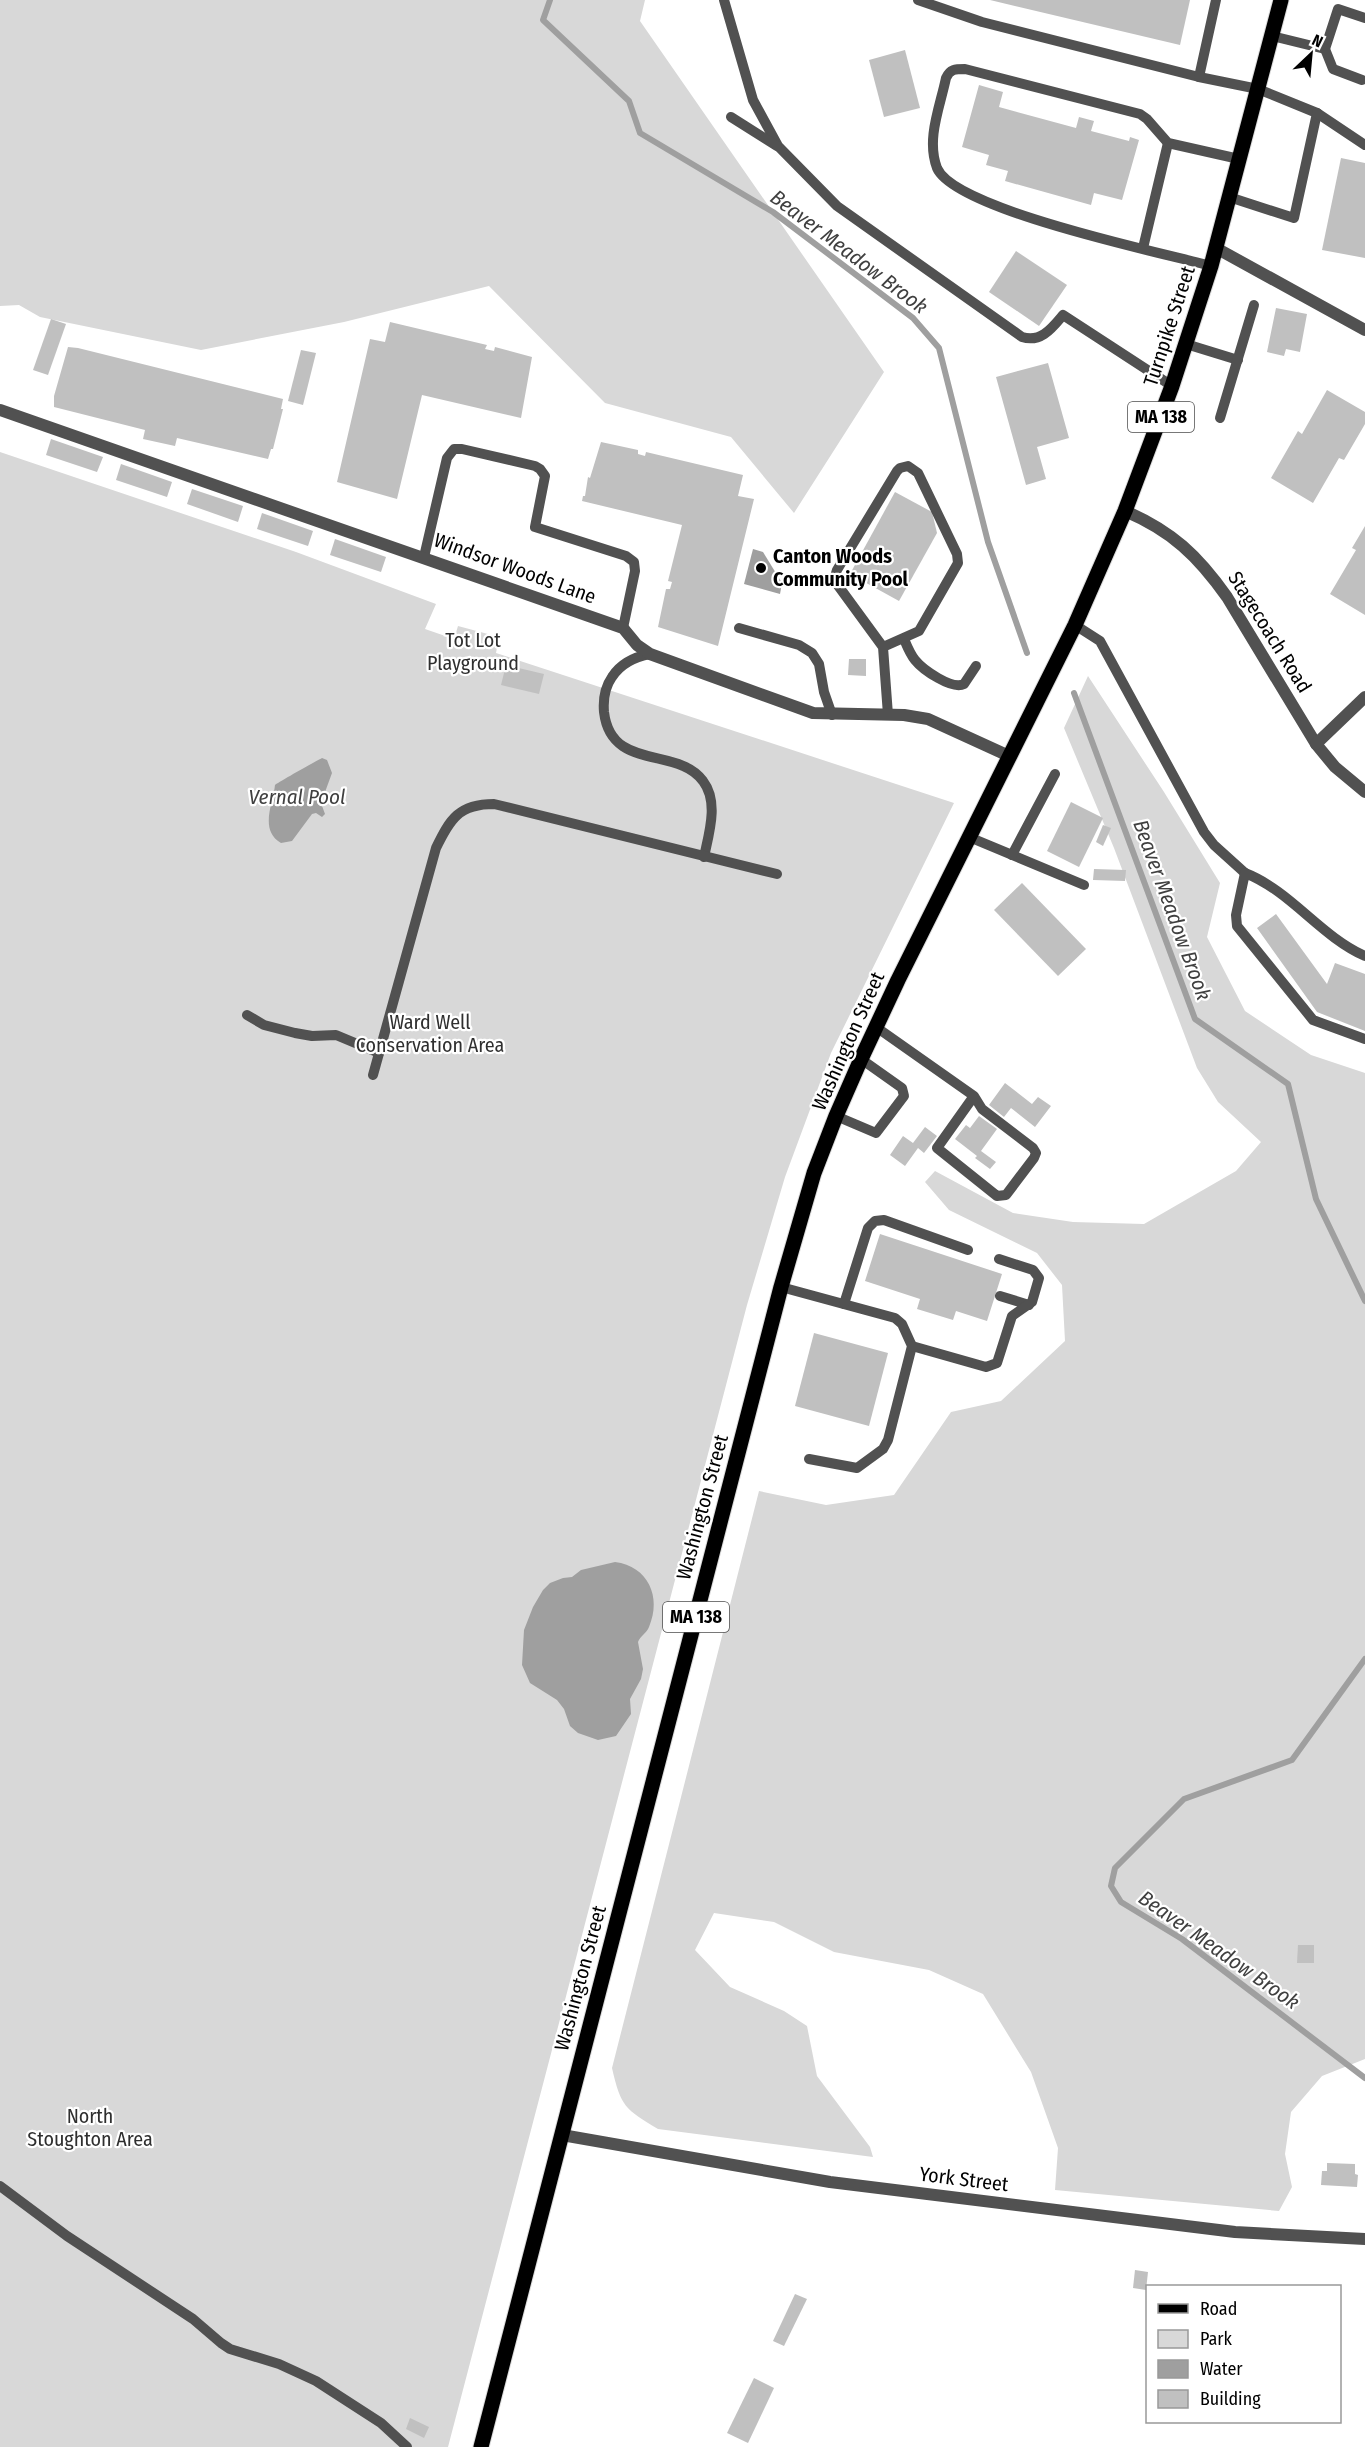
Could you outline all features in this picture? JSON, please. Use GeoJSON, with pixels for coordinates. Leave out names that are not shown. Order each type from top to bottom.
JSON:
{"type":"FeatureCollection","features":[{"type":"Feature","properties":{"kind":"main road","name":"Turnpike Street"},"geometry":{"type":"LineString","coordinates":[[981,813],[1075,626],[1125,511],[1172,386],[1211,266],[1281,0]]}},
{"type":"Feature","properties":{"kind":"main road","name":"Washington Street"},"geometry":{"type":"LineString","coordinates":[[481,2447],[781,1287],[814,1173],[861,1059],[981,813]]}},
{"type":"Feature","properties":{"kind":"street"},"geometry":{"type":"LineString","coordinates":[[1216,248],[1365,330]]}},
{"type":"Feature","properties":{"kind":"street","name":"Windsor Woods Lane"},"geometry":{"type":"LineString","coordinates":[[0,410],[623,628],[637,645],[650,654],[794,708],[832,715],[904,715],[928,719],[1009,756]]}},
{"type":"Feature","properties":{"kind":"street","name":"Stagecoach Road"},"geometry":{"type":"LineString","coordinates":[[1125,511],[1151,522],[1173,537],[1210,573],[1316,744],[1335,766],[1365,792]]}},
{"type":"Feature","properties":{"kind":"street"},"geometry":{"type":"LineString","coordinates":[[1316,744],[1365,697]]}},
{"type":"Feature","properties":{"kind":"street","name":"York Street"},"geometry":{"type":"LineString","coordinates":[[561,2135],[830,2182],[1235,2232],[1365,2239]]}},
{"type":"Feature","properties":{"kind":"lane"},"geometry":{"type":"LineString","coordinates":[[724,0],[749,90],[778,146]]}},
{"type":"Feature","properties":{"kind":"lane"},"geometry":{"type":"LineString","coordinates":[[918,0],[982,22],[1199,77],[1258,89],[1317,113],[1365,145]]}},
{"type":"Feature","properties":{"kind":"lane"},"geometry":{"type":"LineString","coordinates":[[1199,77],[1216,0]]}},
{"type":"Feature","properties":{"kind":"lane"},"geometry":{"type":"LineString","coordinates":[[1362,80],[1333,69],[1325,49],[1338,9],[1365,18]]}},
{"type":"Feature","properties":{"kind":"lane"},"geometry":{"type":"LineString","coordinates":[[1272,36],[1325,49]]}},
{"type":"Feature","properties":{"kind":"lane"},"geometry":{"type":"LineString","coordinates":[[1211,266],[1008,212],[944,178],[937,168],[932,143],[946,78],[954,69],[965,69],[1140,114],[1168,143],[1239,159]]}},
{"type":"Feature","properties":{"kind":"lane"},"geometry":{"type":"LineString","coordinates":[[1229,196],[1294,218],[1317,113]]}},
{"type":"Feature","properties":{"kind":"lane"},"geometry":{"type":"LineString","coordinates":[[731,117],[778,146],[837,206],[1022,337],[1039,338],[1049,331],[1063,315],[1172,386]]}},
{"type":"Feature","properties":{"kind":"lane"},"geometry":{"type":"LineString","coordinates":[[1143,248],[1168,143]]}},
{"type":"Feature","properties":{"kind":"lane"},"geometry":{"type":"LineString","coordinates":[[1220,418],[1254,305]]}},
{"type":"Feature","properties":{"kind":"lane"},"geometry":{"type":"LineString","coordinates":[[1186,344],[1238,360]]}},
{"type":"Feature","properties":{"kind":"lane"},"geometry":{"type":"LineString","coordinates":[[424,557],[447,458],[454,449],[536,466],[545,476],[535,527],[626,556],[634,562],[635,571],[623,628]]}},
{"type":"Feature","properties":{"kind":"lane"},"geometry":{"type":"LineString","coordinates":[[883,647],[904,639],[921,628],[954,572],[958,557],[918,473],[914,469],[903,466],[893,476],[837,570],[834,580],[883,647],[888,716]]}},
{"type":"Feature","properties":{"kind":"lane"},"geometry":{"type":"LineString","coordinates":[[1075,626],[1100,641],[1204,832],[1214,845],[1245,873],[1282,895],[1334,938],[1365,956]]}},
{"type":"Feature","properties":{"kind":"lane"},"geometry":{"type":"LineString","coordinates":[[740,628],[799,645],[812,652],[819,664],[824,692],[832,715]]}},
{"type":"Feature","properties":{"kind":"lane"},"geometry":{"type":"LineString","coordinates":[[904,639],[916,662],[930,674],[955,686],[964,684],[976,666]]}},
{"type":"Feature","properties":{"kind":"lane"},"geometry":{"type":"LineString","coordinates":[[650,654],[630,660],[614,674],[606,689],[604,707],[606,721],[612,734],[627,749],[646,757],[683,766],[704,782],[709,792],[712,814],[704,857]]}},
{"type":"Feature","properties":{"kind":"lane"},"geometry":{"type":"LineString","coordinates":[[1012,855],[1055,774]]}},
{"type":"Feature","properties":{"kind":"lane"},"geometry":{"type":"LineString","coordinates":[[373,1075],[436,848],[445,829],[455,817],[470,806],[494,804],[777,874]]}},
{"type":"Feature","properties":{"kind":"lane"},"geometry":{"type":"LineString","coordinates":[[969,837],[1084,885]]}},
{"type":"Feature","properties":{"kind":"lane"},"geometry":{"type":"LineString","coordinates":[[1245,873],[1236,915],[1237,926],[1313,1020],[1365,1040]]}},
{"type":"Feature","properties":{"kind":"lane"},"geometry":{"type":"LineString","coordinates":[[247,1015],[264,1024],[295,1033],[312,1036],[336,1035],[379,1053]]}},
{"type":"Feature","properties":{"kind":"lane"},"geometry":{"type":"LineString","coordinates":[[876,1027],[974,1096],[982,1109],[1033,1148],[1036,1153],[1035,1158],[1002,1197],[997,1196],[937,1148],[974,1096]]}},
{"type":"Feature","properties":{"kind":"lane"},"geometry":{"type":"LineString","coordinates":[[836,1116],[876,1133],[904,1096],[902,1088],[861,1059]]}},
{"type":"Feature","properties":{"kind":"lane"},"geometry":{"type":"LineString","coordinates":[[844,1304],[868,1228],[875,1221],[884,1220],[968,1250]]}},
{"type":"Feature","properties":{"kind":"lane"},"geometry":{"type":"LineString","coordinates":[[912,1346],[991,1367],[999,1360],[1012,1316],[1029,1305],[1034,1297],[1038,1275],[1033,1270],[999,1259]]}},
{"type":"Feature","properties":{"kind":"lane"},"geometry":{"type":"LineString","coordinates":[[781,1287],[900,1321],[912,1346],[887,1445],[857,1468],[809,1459]]}},
{"type":"Feature","properties":{"kind":"lane"},"geometry":{"type":"LineString","coordinates":[[1000,1296],[1029,1305]]}},
{"type":"Feature","properties":{"kind":"lane"},"geometry":{"type":"LineString","coordinates":[[0,2186],[67,2236],[193,2319],[230,2349],[279,2364],[316,2381],[381,2423],[407,2447]]}},
{"type":"Feature","properties":{"kind":"green space"},"geometry":{"type":"Polygon","coordinates":[[[0,0],[645,0],[640,21],[884,372],[794,513],[731,437],[605,403],[489,286],[344,322],[201,350],[40,317],[19,305],[0,306],[0,0]]]}},
{"type":"Feature","properties":{"kind":"green space","name":"Ward Well Conservation Area"},"geometry":{"type":"Polygon","coordinates":[[[0,452],[296,552],[436,604],[425,629],[454,639],[458,626],[499,637],[496,653],[954,803],[831,1053],[785,1177],[747,1305],[448,2447],[0,2447],[0,452]]]}},
{"type":"Feature","properties":{"kind":"green space"},"geometry":{"type":"Polygon","coordinates":[[[1088,676],[1220,883],[1207,937],[1245,1011],[1311,1055],[1365,1073],[1365,2059],[1322,2076],[1291,2112],[1285,2154],[1292,2187],[1279,2211],[1055,2190],[1058,2148],[1031,2072],[983,1994],[929,1970],[834,1952],[774,1922],[714,1913],[695,1950],[730,1987],[784,2011],[807,2026],[817,2076],[870,2147],[873,2157],[658,2129],[638,2117],[626,2106],[618,2091],[612,2068],[759,1491],[826,1505],[894,1495],[951,1412],[1001,1401],[1065,1341],[1062,1285],[1037,1253],[949,1210],[925,1182],[935,1171],[1013,1213],[1073,1222],[1144,1224],[1236,1171],[1261,1142],[1218,1102],[1197,1068],[1114,848],[1064,728],[1088,676]]]}},
{"type":"Feature","properties":{"kind":"water","name":"Canton Woods Community Pool"},"geometry":{"type":"Polygon","coordinates":[[[753,549],[763,552],[782,583],[780,594],[744,584],[753,549]]]}},
{"type":"Feature","properties":{"kind":"water","name":"Vernal Pool"},"geometry":{"type":"Polygon","coordinates":[[[322,758],[327,760],[332,773],[321,803],[325,814],[322,817],[316,813],[312,814],[292,841],[281,843],[274,838],[269,824],[275,785],[322,758]]]}},
{"type":"Feature","properties":{"kind":"water"},"geometry":{"type":"Polygon","coordinates":[[[615,1562],[626,1565],[644,1576],[653,1594],[653,1616],[647,1631],[638,1642],[643,1669],[641,1679],[630,1699],[631,1714],[616,1736],[598,1740],[578,1733],[570,1726],[564,1709],[557,1700],[530,1683],[522,1665],[524,1630],[533,1607],[550,1583],[572,1577],[581,1570],[615,1562]]]}},
{"type":"Feature","properties":{"kind":"building"},"geometry":{"type":"Polygon","coordinates":[[[990,0],[1190,0],[1180,45],[990,0]]]}},
{"type":"Feature","properties":{"kind":"building"},"geometry":{"type":"Polygon","coordinates":[[[905,50],[920,108],[884,117],[869,60],[905,50]]]}},
{"type":"Feature","properties":{"kind":"building"},"geometry":{"type":"Polygon","coordinates":[[[979,85],[1003,92],[999,107],[1076,128],[1079,117],[1094,121],[1091,131],[1129,141],[1130,137],[1139,140],[1122,200],[1094,193],[1091,205],[1005,181],[1008,171],[986,165],[989,155],[962,147],[979,85]]]}},
{"type":"Feature","properties":{"kind":"building"},"geometry":{"type":"Polygon","coordinates":[[[1341,158],[1365,163],[1365,258],[1322,250],[1341,158]]]}},
{"type":"Feature","properties":{"kind":"building"},"geometry":{"type":"Polygon","coordinates":[[[1016,251],[1067,285],[1039,326],[989,292],[1016,251]]]}},
{"type":"Feature","properties":{"kind":"building"},"geometry":{"type":"Polygon","coordinates":[[[1276,308],[1307,314],[1300,352],[1286,349],[1284,356],[1267,352],[1276,308]]]}},
{"type":"Feature","properties":{"kind":"building"},"geometry":{"type":"Polygon","coordinates":[[[51,319],[66,324],[48,375],[33,370],[51,319]]]}},
{"type":"Feature","properties":{"kind":"building"},"geometry":{"type":"Polygon","coordinates":[[[390,322],[487,345],[485,349],[494,351],[495,347],[532,357],[521,418],[422,395],[397,499],[337,482],[370,339],[385,342],[390,322]]]}},
{"type":"Feature","properties":{"kind":"building"},"geometry":{"type":"Polygon","coordinates":[[[68,347],[283,399],[281,409],[283,409],[273,449],[268,459],[177,438],[175,446],[143,439],[145,430],[54,407],[54,396],[68,347]]]}},
{"type":"Feature","properties":{"kind":"building"},"geometry":{"type":"Polygon","coordinates":[[[301,350],[316,353],[303,405],[288,401],[301,350]]]}},
{"type":"Feature","properties":{"kind":"building"},"geometry":{"type":"Polygon","coordinates":[[[1048,363],[1069,438],[1037,447],[1046,479],[1026,485],[996,377],[1048,363]]]}},
{"type":"Feature","properties":{"kind":"building"},"geometry":{"type":"Polygon","coordinates":[[[1327,390],[1365,412],[1365,424],[1344,460],[1339,458],[1313,503],[1271,478],[1298,431],[1302,434],[1327,390]]]}},
{"type":"Feature","properties":{"kind":"building"},"geometry":{"type":"Polygon","coordinates":[[[51,439],[103,457],[97,472],[46,455],[51,439]]]}},
{"type":"Feature","properties":{"kind":"building"},"geometry":{"type":"Polygon","coordinates":[[[601,442],[638,450],[638,454],[645,456],[646,452],[743,475],[738,496],[754,499],[718,646],[658,627],[666,589],[670,589],[672,582],[668,581],[682,525],[582,501],[601,442]]]}},
{"type":"Feature","properties":{"kind":"building"},"geometry":{"type":"Polygon","coordinates":[[[121,464],[172,482],[167,497],[116,480],[121,464]]]}},
{"type":"Feature","properties":{"kind":"building"},"geometry":{"type":"Polygon","coordinates":[[[192,489],[243,506],[238,522],[187,504],[192,489]]]}},
{"type":"Feature","properties":{"kind":"building"},"geometry":{"type":"Polygon","coordinates":[[[895,492],[932,512],[937,533],[899,601],[850,574],[895,492]]]}},
{"type":"Feature","properties":{"kind":"building"},"geometry":{"type":"Polygon","coordinates":[[[262,513],[313,531],[308,546],[257,529],[262,513]]]}},
{"type":"Feature","properties":{"kind":"building"},"geometry":{"type":"Polygon","coordinates":[[[1365,526],[1365,615],[1330,594],[1356,550],[1352,548],[1365,526]]]}},
{"type":"Feature","properties":{"kind":"building"},"geometry":{"type":"Polygon","coordinates":[[[335,539],[386,557],[381,572],[330,555],[335,539]]]}},
{"type":"Feature","properties":{"kind":"building"},"geometry":{"type":"Polygon","coordinates":[[[849,659],[866,659],[866,676],[848,675],[849,659]]]}},
{"type":"Feature","properties":{"kind":"building"},"geometry":{"type":"Polygon","coordinates":[[[506,665],[544,674],[539,694],[501,685],[506,665]]]}},
{"type":"Feature","properties":{"kind":"building"},"geometry":{"type":"Polygon","coordinates":[[[1071,802],[1103,818],[1079,867],[1047,851],[1071,802]]]}},
{"type":"Feature","properties":{"kind":"building"},"geometry":{"type":"Polygon","coordinates":[[[1103,825],[1111,828],[1103,846],[1096,842],[1103,825]]]}},
{"type":"Feature","properties":{"kind":"building"},"geometry":{"type":"Polygon","coordinates":[[[1094,869],[1126,870],[1125,881],[1093,880],[1094,869]]]}},
{"type":"Feature","properties":{"kind":"building"},"geometry":{"type":"Polygon","coordinates":[[[1022,883],[1086,949],[1058,976],[994,910],[1022,883]]]}},
{"type":"Feature","properties":{"kind":"building"},"geometry":{"type":"Polygon","coordinates":[[[1276,914],[1327,984],[1335,963],[1365,974],[1365,1031],[1317,1012],[1257,928],[1276,914]]]}},
{"type":"Feature","properties":{"kind":"building"},"geometry":{"type":"Polygon","coordinates":[[[1005,1083],[1032,1104],[1038,1097],[1051,1106],[1035,1127],[1011,1108],[1004,1117],[989,1105],[1005,1083]]]}},
{"type":"Feature","properties":{"kind":"building"},"geometry":{"type":"Polygon","coordinates":[[[979,1116],[997,1129],[981,1151],[996,1162],[990,1169],[955,1139],[966,1125],[970,1128],[979,1116]]]}},
{"type":"Feature","properties":{"kind":"building"},"geometry":{"type":"Polygon","coordinates":[[[925,1127],[937,1136],[924,1153],[918,1148],[905,1166],[890,1155],[903,1136],[913,1143],[925,1127]]]}},
{"type":"Feature","properties":{"kind":"building"},"geometry":{"type":"Polygon","coordinates":[[[880,1234],[1002,1274],[987,1321],[956,1311],[953,1320],[917,1309],[920,1299],[865,1281],[880,1234]]]}},
{"type":"Feature","properties":{"kind":"building"},"geometry":{"type":"Polygon","coordinates":[[[814,1333],[888,1353],[869,1426],[795,1406],[814,1333]]]}},
{"type":"Feature","properties":{"kind":"building"},"geometry":{"type":"Polygon","coordinates":[[[1298,1945],[1314,1945],[1314,1963],[1297,1963],[1298,1945]]]}},
{"type":"Feature","properties":{"kind":"building"},"geometry":{"type":"Polygon","coordinates":[[[1327,2163],[1355,2164],[1355,2174],[1358,2175],[1357,2187],[1321,2185],[1322,2171],[1327,2171],[1327,2163]]]}},
{"type":"Feature","properties":{"kind":"building"},"geometry":{"type":"Polygon","coordinates":[[[1135,2270],[1148,2272],[1146,2290],[1133,2288],[1135,2270]]]}},
{"type":"Feature","properties":{"kind":"building"},"geometry":{"type":"Polygon","coordinates":[[[795,2294],[807,2299],[784,2346],[773,2341],[795,2294]]]}},
{"type":"Feature","properties":{"kind":"building"},"geometry":{"type":"Polygon","coordinates":[[[754,2378],[774,2388],[748,2443],[727,2433],[754,2378]]]}},
{"type":"Feature","properties":{"kind":"building"},"geometry":{"type":"Polygon","coordinates":[[[410,2418],[429,2427],[424,2438],[406,2429],[410,2418]]]}},
{"type":"Feature","properties":{"kind":"waterway","name":"Beaver Meadow Brook"},"geometry":{"type":"LineString","coordinates":[[550,0],[543,20],[629,101],[640,133],[773,212],[913,318],[939,348],[988,542],[1027,653]]}},
{"type":"Feature","properties":{"kind":"waterway","name":"Beaver Meadow Brook"},"geometry":{"type":"LineString","coordinates":[[1074,693],[1195,1019],[1288,1084],[1316,1199],[1365,1301]]}},
{"type":"Feature","properties":{"kind":"waterway","name":"Beaver Meadow Brook"},"geometry":{"type":"LineString","coordinates":[[1365,1659],[1292,1760],[1184,1799],[1115,1868],[1111,1886],[1121,1902],[1182,1939],[1365,2078]]}},
{"type":"Feature","properties":{"kind":"place","name":"Canton Woods Community Pool"},"geometry":{"type":"Point","coordinates":[761,568]}},
{"type":"Feature","properties":{"kind":"park label","name":"Tot Lot Playground"},"geometry":{"type":"Point","coordinates":[473,652]}},
{"type":"Feature","properties":{"kind":"park label","name":"North Stoughton Area"},"geometry":{"type":"Point","coordinates":[90,2128]}}]}
